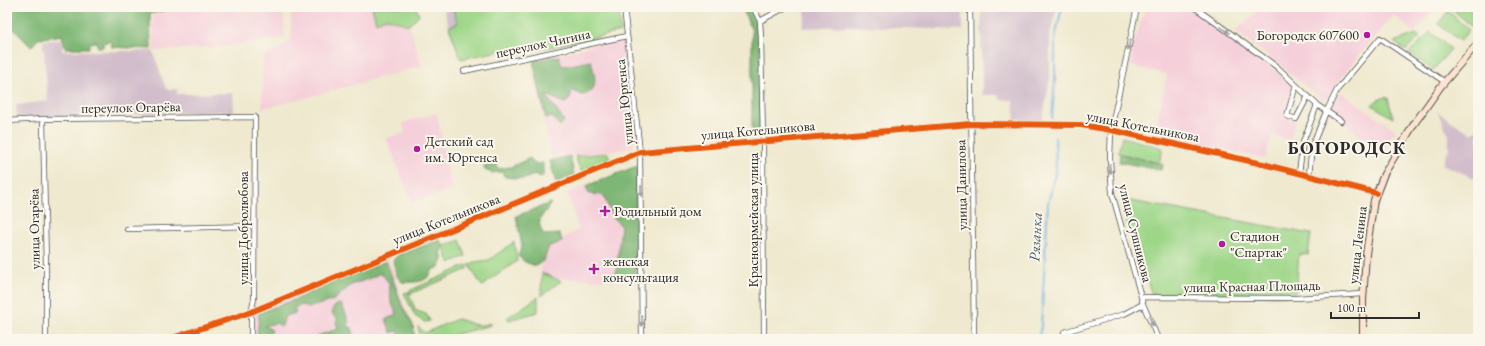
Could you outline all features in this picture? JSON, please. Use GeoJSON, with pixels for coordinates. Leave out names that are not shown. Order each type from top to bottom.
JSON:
{"type":"FeatureCollection","features":[{"type":"Feature","properties":{"kind":"main road","name":"улица Ленина"},"geometry":{"type":"LineString","coordinates":[[1363,339],[1363,294],[1366,254],[1376,193],[1392,158],[1414,124],[1445,82],[1478,43]]}},
{"type":"Feature","properties":{"kind":"street","name":"улица Юргенса"},"geometry":{"type":"LineString","coordinates":[[624,7],[640,152],[642,339]]}},
{"type":"Feature","properties":{"kind":"street","name":"Красноармейская улица"},"geometry":{"type":"LineString","coordinates":[[753,7],[760,22],[764,142],[764,339]]}},
{"type":"Feature","properties":{"kind":"street"},"geometry":{"type":"LineString","coordinates":[[760,22],[786,7]]}},
{"type":"Feature","properties":{"kind":"street","name":"улица Данилова"},"geometry":{"type":"LineString","coordinates":[[970,7],[974,339]]}},
{"type":"Feature","properties":{"kind":"street","name":"улица Сушникова"},"geometry":{"type":"LineString","coordinates":[[1137,7],[1111,130],[1110,159],[1112,193],[1143,304],[1158,339]]}},
{"type":"Feature","properties":{"kind":"street"},"geometry":{"type":"LineString","coordinates":[[1194,7],[1277,67],[1317,105],[1341,121]]}},
{"type":"Feature","properties":{"kind":"street","name":"переулок Чигина"},"geometry":{"type":"LineString","coordinates":[[464,71],[627,36]]}},
{"type":"Feature","properties":{"kind":"street"},"geometry":{"type":"LineString","coordinates":[[1309,175],[1312,146],[1337,90],[1380,38],[1445,82]]}},
{"type":"Feature","properties":{"kind":"street"},"geometry":{"type":"LineString","coordinates":[[1296,85],[1287,116],[1296,119],[1308,96]]}},
{"type":"Feature","properties":{"kind":"street"},"geometry":{"type":"LineString","coordinates":[[1299,173],[1303,142],[1317,105]]}},
{"type":"Feature","properties":{"kind":"street","name":"переулок Огарёва"},"geometry":{"type":"LineString","coordinates":[[7,121],[42,119],[255,117]]}},
{"type":"Feature","properties":{"kind":"street","name":"улица Добролюбова"},"geometry":{"type":"LineString","coordinates":[[251,339],[251,312],[254,299],[255,117]]}},
{"type":"Feature","properties":{"kind":"street","name":"улица Огарёва"},"geometry":{"type":"LineString","coordinates":[[42,119],[46,266],[46,339]]}},
{"type":"Feature","properties":{"kind":"street","name":"улица Котельникова"},"geometry":{"type":"LineString","coordinates":[[169,339],[251,312],[640,152],[971,124],[1081,125],[1111,130],[1309,175],[1376,193]]}},
{"type":"Feature","properties":{"kind":"street"},"geometry":{"type":"LineString","coordinates":[[127,229],[254,226]]}},
{"type":"Feature","properties":{"kind":"street","name":"улица Красная Площадь"},"geometry":{"type":"LineString","coordinates":[[1141,297],[1296,298],[1363,294]]}},
{"type":"Feature","properties":{"kind":"street"},"geometry":{"type":"LineString","coordinates":[[1063,339],[1064,332],[1124,314],[1143,304]]}},
{"type":"Feature","properties":{"kind":"shaded area"},"geometry":{"type":"Polygon","coordinates":[[[178,7],[283,7],[285,38],[220,47],[153,51],[153,15],[177,9],[178,7]]]}},
{"type":"Feature","properties":{"kind":"shaded area"},"geometry":{"type":"Polygon","coordinates":[[[291,7],[372,7],[376,22],[386,18],[409,25],[422,66],[283,104],[262,108],[263,58],[291,41],[291,7]]]}},
{"type":"Feature","properties":{"kind":"shaded area"},"geometry":{"type":"Polygon","coordinates":[[[443,7],[452,7],[458,24],[449,27],[443,7]]]}},
{"type":"Feature","properties":{"kind":"shaded area"},"geometry":{"type":"Polygon","coordinates":[[[806,7],[963,7],[963,30],[847,26],[803,28],[806,7]]]}},
{"type":"Feature","properties":{"kind":"shaded area"},"geometry":{"type":"Polygon","coordinates":[[[981,7],[1057,7],[1050,34],[1050,78],[1042,122],[1015,121],[1013,100],[999,99],[999,95],[982,95],[981,7]]]}},
{"type":"Feature","properties":{"kind":"shaded area"},"geometry":{"type":"Polygon","coordinates":[[[1146,7],[1187,7],[1265,63],[1295,87],[1287,116],[1296,119],[1290,140],[1272,135],[1265,159],[1155,133],[1167,74],[1130,66],[1133,46],[1146,7]]]}},
{"type":"Feature","properties":{"kind":"shaded area"},"geometry":{"type":"Polygon","coordinates":[[[1262,7],[1437,7],[1414,32],[1394,15],[1354,61],[1324,101],[1236,31],[1262,7]]]}},
{"type":"Feature","properties":{"kind":"shaded area"},"geometry":{"type":"Polygon","coordinates":[[[623,37],[634,148],[551,158],[532,59],[553,56],[623,37]]]}},
{"type":"Feature","properties":{"kind":"shaded area"},"geometry":{"type":"Polygon","coordinates":[[[62,40],[62,51],[153,51],[166,89],[177,89],[177,94],[233,93],[234,111],[17,118],[16,105],[48,101],[43,41],[62,40]]]}},
{"type":"Feature","properties":{"kind":"shaded area"},"geometry":{"type":"Polygon","coordinates":[[[1341,92],[1396,130],[1381,151],[1341,121],[1326,112],[1341,92]]]}},
{"type":"Feature","properties":{"kind":"shaded area"},"geometry":{"type":"Polygon","coordinates":[[[1437,112],[1472,134],[1478,128],[1478,180],[1442,164],[1449,149],[1449,135],[1437,112]]]}},
{"type":"Feature","properties":{"kind":"shaded area","name":"Детский сад им. Юргенса"},"geometry":{"type":"Polygon","coordinates":[[[437,113],[452,190],[412,202],[386,138],[405,133],[403,123],[437,113]]]}},
{"type":"Feature","properties":{"kind":"shaded area","name":"Родильный дом"},"geometry":{"type":"Polygon","coordinates":[[[637,166],[639,281],[568,278],[540,280],[543,250],[579,229],[567,193],[637,166]]]}},
{"type":"Feature","properties":{"kind":"shaded area"},"geometry":{"type":"Polygon","coordinates":[[[389,259],[415,339],[255,339],[253,315],[306,289],[362,271],[389,259]]]}},
{"type":"Feature","properties":{"kind":"green space"},"geometry":{"type":"Polygon","coordinates":[[[7,7],[176,8],[150,14],[151,49],[112,47],[110,41],[103,43],[103,47],[98,47],[96,41],[89,44],[89,48],[65,48],[62,35],[38,39],[31,47],[14,29],[7,28],[7,7]]]}},
{"type":"Feature","properties":{"kind":"green space"},"geometry":{"type":"Polygon","coordinates":[[[372,7],[416,7],[419,15],[409,25],[386,18],[376,22],[372,7]]]}},
{"type":"Feature","properties":{"kind":"green space"},"geometry":{"type":"Polygon","coordinates":[[[452,7],[619,7],[621,32],[515,54],[513,48],[461,59],[449,27],[458,23],[452,7]]]}},
{"type":"Feature","properties":{"kind":"green space"},"geometry":{"type":"Polygon","coordinates":[[[742,7],[753,7],[759,24],[762,135],[752,135],[752,31],[742,7]]]}},
{"type":"Feature","properties":{"kind":"green space"},"geometry":{"type":"Polygon","coordinates":[[[1467,7],[1478,17],[1478,21],[1472,27],[1451,8],[1467,7]]]}},
{"type":"Feature","properties":{"kind":"green space"},"geometry":{"type":"Polygon","coordinates":[[[1448,11],[1469,30],[1460,41],[1438,24],[1448,11]]]}},
{"type":"Feature","properties":{"kind":"green space"},"geometry":{"type":"Polygon","coordinates":[[[1430,32],[1451,49],[1433,70],[1409,53],[1430,32]]]}},
{"type":"Feature","properties":{"kind":"green space"},"geometry":{"type":"Polygon","coordinates":[[[1416,34],[1420,37],[1406,51],[1394,42],[1416,34]]]}},
{"type":"Feature","properties":{"kind":"green space"},"geometry":{"type":"Polygon","coordinates":[[[559,56],[561,65],[565,66],[591,61],[595,81],[593,89],[587,94],[581,95],[572,90],[570,99],[565,103],[546,95],[564,121],[560,126],[552,117],[546,118],[533,61],[559,56]]]}},
{"type":"Feature","properties":{"kind":"green space"},"geometry":{"type":"Polygon","coordinates":[[[1385,97],[1388,98],[1393,118],[1372,105],[1376,101],[1385,97]]]}},
{"type":"Feature","properties":{"kind":"green space"},"geometry":{"type":"Polygon","coordinates":[[[1122,137],[1163,148],[1159,163],[1118,153],[1122,137]]]}},
{"type":"Feature","properties":{"kind":"green space"},"geometry":{"type":"Polygon","coordinates":[[[608,153],[610,160],[582,172],[575,156],[608,153]]]}},
{"type":"Feature","properties":{"kind":"green space"},"geometry":{"type":"Polygon","coordinates":[[[1120,154],[1163,164],[1161,170],[1119,162],[1120,154]]]}},
{"type":"Feature","properties":{"kind":"green space"},"geometry":{"type":"Polygon","coordinates":[[[570,156],[574,175],[556,183],[550,161],[570,156]]]}},
{"type":"Feature","properties":{"kind":"green space"},"geometry":{"type":"Polygon","coordinates":[[[530,158],[534,164],[543,163],[543,176],[540,178],[537,174],[524,179],[505,177],[502,172],[492,173],[485,170],[484,166],[489,162],[495,162],[498,169],[511,167],[530,158]]]}},
{"type":"Feature","properties":{"kind":"green space"},"geometry":{"type":"Polygon","coordinates":[[[637,166],[635,275],[622,278],[616,275],[621,226],[613,217],[603,195],[589,194],[586,186],[637,166]]]}},
{"type":"Feature","properties":{"kind":"green space","name":"Стадион \"Спартак\""},"geometry":{"type":"Polygon","coordinates":[[[1126,200],[1311,234],[1308,255],[1299,254],[1296,291],[1291,296],[1152,295],[1124,214],[1123,206],[1126,200]]]}},
{"type":"Feature","properties":{"kind":"green space"},"geometry":{"type":"Polygon","coordinates":[[[551,203],[541,218],[541,230],[544,235],[560,234],[562,242],[549,246],[544,260],[536,266],[525,262],[518,256],[522,246],[516,216],[551,203]]]}},
{"type":"Feature","properties":{"kind":"green space"},"geometry":{"type":"Polygon","coordinates":[[[440,240],[443,245],[441,253],[443,260],[439,268],[433,269],[431,274],[424,280],[402,282],[396,275],[393,260],[398,255],[440,240]]]}},
{"type":"Feature","properties":{"kind":"green space"},"geometry":{"type":"Polygon","coordinates":[[[460,240],[466,256],[449,263],[444,246],[460,240]]]}},
{"type":"Feature","properties":{"kind":"green space"},"geometry":{"type":"Polygon","coordinates":[[[514,242],[517,261],[482,286],[469,265],[475,262],[489,260],[514,242]]]}},
{"type":"Feature","properties":{"kind":"green space"},"geometry":{"type":"Polygon","coordinates":[[[386,261],[402,305],[413,325],[415,339],[397,339],[400,336],[398,331],[391,333],[386,319],[397,315],[391,301],[389,283],[381,273],[351,285],[334,300],[308,308],[302,305],[294,308],[296,313],[285,316],[282,326],[276,323],[264,326],[272,330],[269,339],[257,339],[259,313],[297,299],[326,284],[386,261]]]}},
{"type":"Feature","properties":{"kind":"green space"},"geometry":{"type":"Polygon","coordinates":[[[467,265],[468,269],[410,294],[409,291],[467,265]]]}},
{"type":"Feature","properties":{"kind":"green space"},"geometry":{"type":"Polygon","coordinates":[[[542,273],[561,281],[541,296],[542,273]]]}},
{"type":"Feature","properties":{"kind":"green space"},"geometry":{"type":"Polygon","coordinates":[[[408,292],[416,311],[426,314],[430,321],[425,322],[415,316],[404,293],[408,292]]]}},
{"type":"Feature","properties":{"kind":"green space"},"geometry":{"type":"Polygon","coordinates":[[[538,297],[538,312],[509,320],[507,318],[538,297]]]}},
{"type":"Feature","properties":{"kind":"green space"},"geometry":{"type":"Polygon","coordinates":[[[338,304],[342,305],[349,322],[347,324],[352,328],[355,339],[316,339],[317,336],[338,329],[336,321],[338,319],[333,315],[332,309],[338,304]]]}},
{"type":"Feature","properties":{"kind":"green space"},"geometry":{"type":"Polygon","coordinates":[[[457,319],[481,325],[491,323],[491,325],[438,339],[420,339],[418,326],[425,333],[457,319]]]}},
{"type":"Feature","properties":{"kind":"waterway","name":"Рязанка"},"geometry":{"type":"LineString","coordinates":[[1052,118],[1055,80],[1055,38],[1062,7]]}},
{"type":"Feature","properties":{"kind":"waterway","name":"Рязанка"},"geometry":{"type":"LineString","coordinates":[[1038,339],[1041,327],[1048,204],[1056,169],[1055,136]]}},
{"type":"Feature","properties":{"kind":"cycle path"},"geometry":{"type":"LineString","coordinates":[[169,339],[251,312],[640,152],[971,124],[1081,125],[1111,130],[1263,164],[1376,193]]}},
{"type":"Feature","properties":{"kind":"place","name":"Богородск 607600"},"geometry":{"type":"Point","coordinates":[1367,35]}},
{"type":"Feature","properties":{"kind":"place","name":"Детский сад им. Юргенса"},"geometry":{"type":"Point","coordinates":[417,149]}},
{"type":"Feature","properties":{"kind":"place","name":"Родильный дом"},"geometry":{"type":"Point","coordinates":[605,211]}},
{"type":"Feature","properties":{"kind":"place","name":"Стадион \"Спартак\""},"geometry":{"type":"Point","coordinates":[1222,244]}},
{"type":"Feature","properties":{"kind":"place","name":"женская консультация"},"geometry":{"type":"Point","coordinates":[594,269]}},
{"type":"Feature","properties":{"kind":"district","name":"БОГОРОДСК"},"geometry":{"type":"Point","coordinates":[1347,147]}}]}
